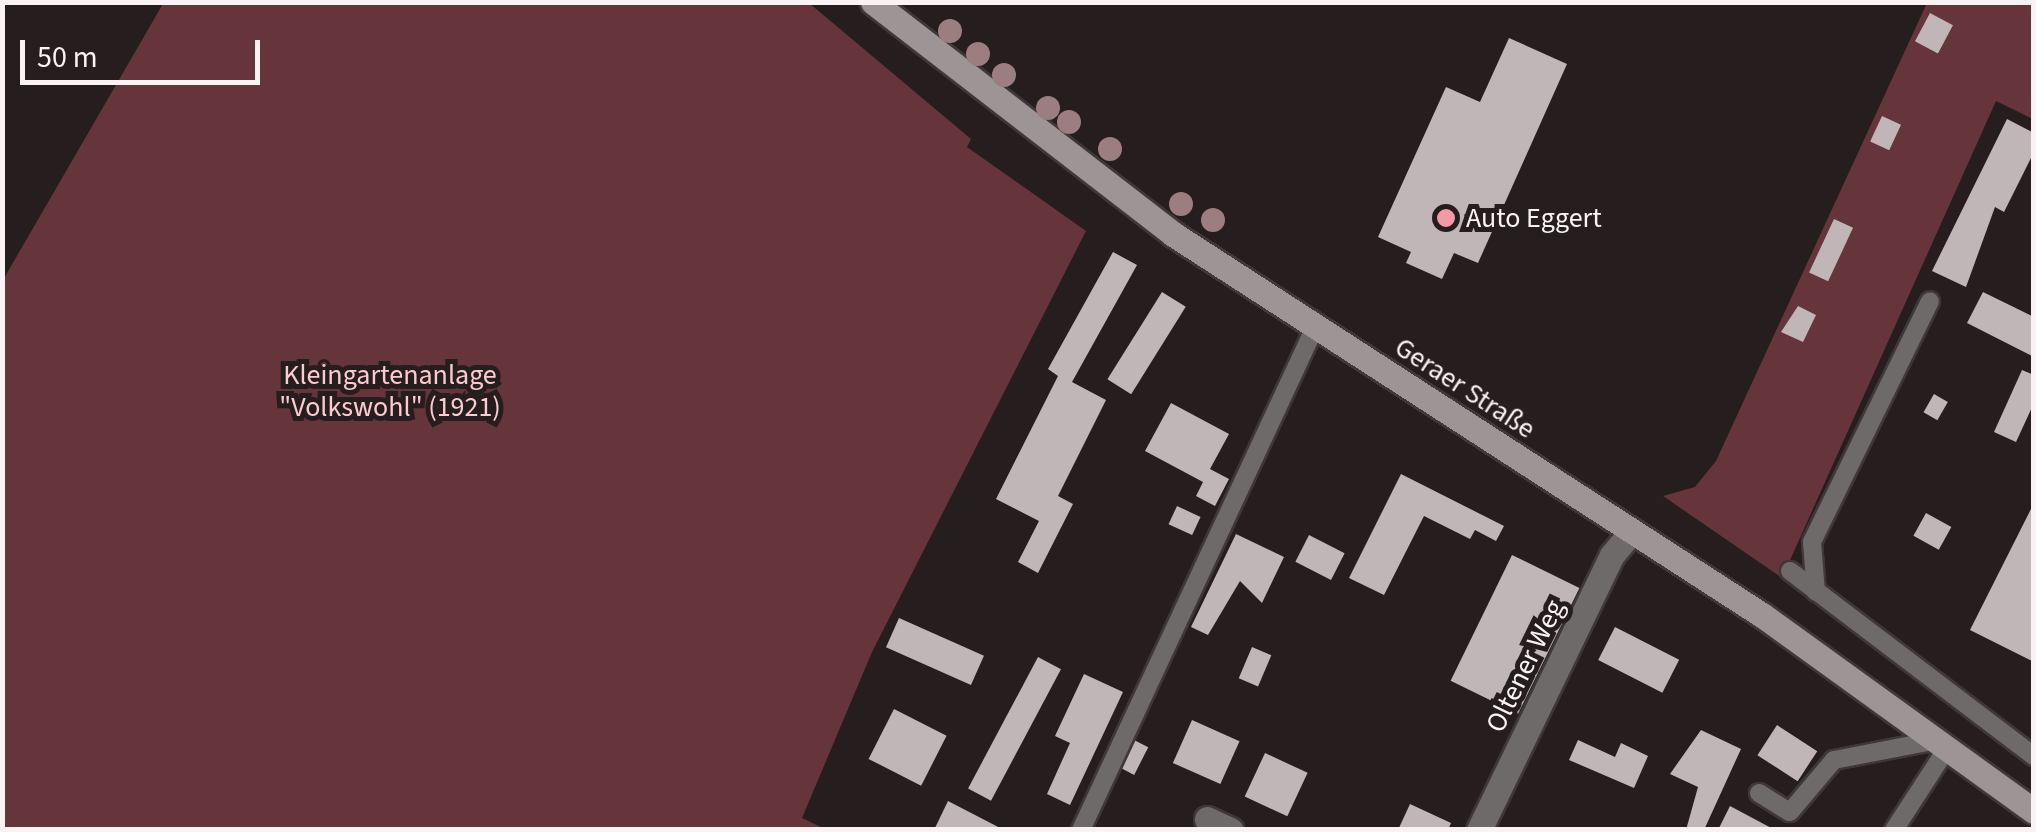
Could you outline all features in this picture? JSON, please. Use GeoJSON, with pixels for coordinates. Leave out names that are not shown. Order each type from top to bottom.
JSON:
{"type":"FeatureCollection","features":[{"type":"Feature","properties":{"kind":"main road","name":"Geraer Straße"},"geometry":{"type":"LineString","coordinates":[[873,2],[1174,234],[1632,532],[1943,743],[2034,811]]}},
{"type":"Feature","properties":{"kind":"street","name":"Oltener Weg"},"geometry":{"type":"LineString","coordinates":[[1479,830],[1612,555],[1632,532]]}},
{"type":"Feature","properties":{"kind":"street"},"geometry":{"type":"LineString","coordinates":[[1207,819],[1232,830]]}},
{"type":"Feature","properties":{"kind":"lane"},"geometry":{"type":"LineString","coordinates":[[1816,592],[1812,542],[1930,300]]}},
{"type":"Feature","properties":{"kind":"lane"},"geometry":{"type":"LineString","coordinates":[[1082,830],[1315,327]]}},
{"type":"Feature","properties":{"kind":"lane"},"geometry":{"type":"LineString","coordinates":[[1790,571],[2034,756]]}},
{"type":"Feature","properties":{"kind":"lane"},"geometry":{"type":"LineString","coordinates":[[1760,793],[1790,812],[1834,760],[1943,743]]}},
{"type":"Feature","properties":{"kind":"lane"},"geometry":{"type":"LineString","coordinates":[[1894,830],[1943,743]]}},
{"type":"Feature","properties":{"kind":"green space","name":"Kleingartenanlage \"Volkswohl\" (1921)"},"geometry":{"type":"Polygon","coordinates":[[[164,2],[809,3],[971,139],[967,147],[1086,231],[872,652],[802,818],[825,829],[3,829],[3,280],[164,2]]]}},
{"type":"Feature","properties":{"kind":"green space"},"geometry":{"type":"Polygon","coordinates":[[[1927,3],[2033,3],[2033,119],[1996,101],[1782,578],[1663,496],[1695,487],[1716,461],[1927,3]]]}},
{"type":"Feature","properties":{"kind":"building"},"geometry":{"type":"Polygon","coordinates":[[[1930,13],[1953,25],[1938,53],[1915,41],[1930,13]]]}},
{"type":"Feature","properties":{"kind":"building"},"geometry":{"type":"Polygon","coordinates":[[[1509,38],[1567,64],[1478,263],[1454,253],[1442,279],[1406,263],[1411,252],[1378,237],[1446,87],[1480,102],[1509,38]]]}},
{"type":"Feature","properties":{"kind":"building"},"geometry":{"type":"Polygon","coordinates":[[[1882,116],[1901,125],[1889,150],[1870,141],[1882,116]]]}},
{"type":"Feature","properties":{"kind":"building"},"geometry":{"type":"Polygon","coordinates":[[[2007,119],[2034,133],[2034,152],[2004,212],[1995,207],[1966,287],[1932,271],[2007,119]]]}},
{"type":"Feature","properties":{"kind":"building"},"geometry":{"type":"Polygon","coordinates":[[[1834,219],[1853,228],[1828,281],[1809,272],[1834,219]]]}},
{"type":"Feature","properties":{"kind":"building"},"geometry":{"type":"Polygon","coordinates":[[[1113,252],[1137,265],[1072,382],[1106,400],[1058,496],[1073,504],[1038,573],[1018,562],[1039,521],[996,499],[1058,376],[1048,369],[1113,252]]]}},
{"type":"Feature","properties":{"kind":"building"},"geometry":{"type":"Polygon","coordinates":[[[1162,292],[1186,307],[1131,394],[1107,379],[1162,292]]]}},
{"type":"Feature","properties":{"kind":"building"},"geometry":{"type":"Polygon","coordinates":[[[1983,292],[2034,317],[2034,357],[1967,323],[1983,292]]]}},
{"type":"Feature","properties":{"kind":"building"},"geometry":{"type":"Polygon","coordinates":[[[1798,306],[1816,315],[1803,342],[1781,332],[1798,306]]]}},
{"type":"Feature","properties":{"kind":"building"},"geometry":{"type":"Polygon","coordinates":[[[2022,370],[2034,375],[2034,403],[2016,442],[1994,432],[2022,370]]]}},
{"type":"Feature","properties":{"kind":"building"},"geometry":{"type":"Polygon","coordinates":[[[1934,394],[1948,402],[1937,420],[1924,412],[1934,394]]]}},
{"type":"Feature","properties":{"kind":"building"},"geometry":{"type":"Polygon","coordinates":[[[1171,403],[1229,434],[1210,469],[1229,479],[1215,506],[1196,496],[1203,482],[1145,451],[1171,403]]]}},
{"type":"Feature","properties":{"kind":"building"},"geometry":{"type":"Polygon","coordinates":[[[1401,474],[1504,526],[1496,541],[1475,530],[1470,539],[1424,516],[1384,595],[1349,578],[1401,474]]]}},
{"type":"Feature","properties":{"kind":"building"},"geometry":{"type":"Polygon","coordinates":[[[2034,503],[2034,662],[1970,630],[2034,503]]]}},
{"type":"Feature","properties":{"kind":"building"},"geometry":{"type":"Polygon","coordinates":[[[1177,506],[1201,517],[1192,535],[1169,524],[1177,506]]]}},
{"type":"Feature","properties":{"kind":"building"},"geometry":{"type":"Polygon","coordinates":[[[1926,513],[1951,527],[1939,550],[1913,536],[1926,513]]]}},
{"type":"Feature","properties":{"kind":"building"},"geometry":{"type":"Polygon","coordinates":[[[1236,534],[1284,557],[1262,603],[1240,581],[1208,635],[1191,627],[1236,534]]]}},
{"type":"Feature","properties":{"kind":"building"},"geometry":{"type":"Polygon","coordinates":[[[1309,535],[1345,553],[1331,580],[1295,562],[1309,535]]]}},
{"type":"Feature","properties":{"kind":"building"},"geometry":{"type":"Polygon","coordinates":[[[1512,555],[1579,588],[1518,714],[1451,681],[1512,555]]]}},
{"type":"Feature","properties":{"kind":"building"},"geometry":{"type":"Polygon","coordinates":[[[899,618],[984,656],[971,685],[886,647],[899,618]]]}},
{"type":"Feature","properties":{"kind":"building"},"geometry":{"type":"Polygon","coordinates":[[[1615,627],[1679,660],[1662,693],[1598,660],[1615,627]]]}},
{"type":"Feature","properties":{"kind":"building"},"geometry":{"type":"Polygon","coordinates":[[[1252,647],[1271,655],[1258,687],[1239,678],[1252,647]]]}},
{"type":"Feature","properties":{"kind":"building"},"geometry":{"type":"Polygon","coordinates":[[[1038,657],[1061,669],[991,801],[968,789],[1038,657]]]}},
{"type":"Feature","properties":{"kind":"building"},"geometry":{"type":"Polygon","coordinates":[[[1084,674],[1123,692],[1070,805],[1047,794],[1070,743],[1055,736],[1084,674]]]}},
{"type":"Feature","properties":{"kind":"building"},"geometry":{"type":"Polygon","coordinates":[[[894,709],[947,736],[921,786],[869,759],[894,709]]]}},
{"type":"Feature","properties":{"kind":"building"},"geometry":{"type":"Polygon","coordinates":[[[1192,720],[1240,741],[1220,784],[1173,763],[1192,720]]]}},
{"type":"Feature","properties":{"kind":"building"},"geometry":{"type":"Polygon","coordinates":[[[1777,725],[1817,751],[1798,781],[1757,755],[1777,725]]]}},
{"type":"Feature","properties":{"kind":"building"},"geometry":{"type":"Polygon","coordinates":[[[1701,730],[1741,749],[1704,830],[1686,830],[1698,787],[1670,774],[1701,730]]]}},
{"type":"Feature","properties":{"kind":"building"},"geometry":{"type":"Polygon","coordinates":[[[1134,740],[1148,747],[1134,775],[1120,768],[1134,740]]]}},
{"type":"Feature","properties":{"kind":"building"},"geometry":{"type":"Polygon","coordinates":[[[1578,740],[1615,757],[1621,743],[1648,756],[1634,788],[1569,760],[1578,740]]]}},
{"type":"Feature","properties":{"kind":"building"},"geometry":{"type":"Polygon","coordinates":[[[1265,753],[1308,773],[1287,816],[1245,797],[1265,753]]]}},
{"type":"Feature","properties":{"kind":"building"},"geometry":{"type":"Polygon","coordinates":[[[948,801],[1004,830],[934,830],[948,801]]]}},
{"type":"Feature","properties":{"kind":"building"},"geometry":{"type":"Polygon","coordinates":[[[1410,804],[1451,823],[1448,830],[1398,830],[1410,804]]]}},
{"type":"Feature","properties":{"kind":"building"},"geometry":{"type":"Polygon","coordinates":[[[1730,806],[1775,830],[1718,830],[1730,806]]]}},
{"type":"Feature","properties":{"kind":"place","name":"Auto Eggert"},"geometry":{"type":"Point","coordinates":[1446,218]}}]}
